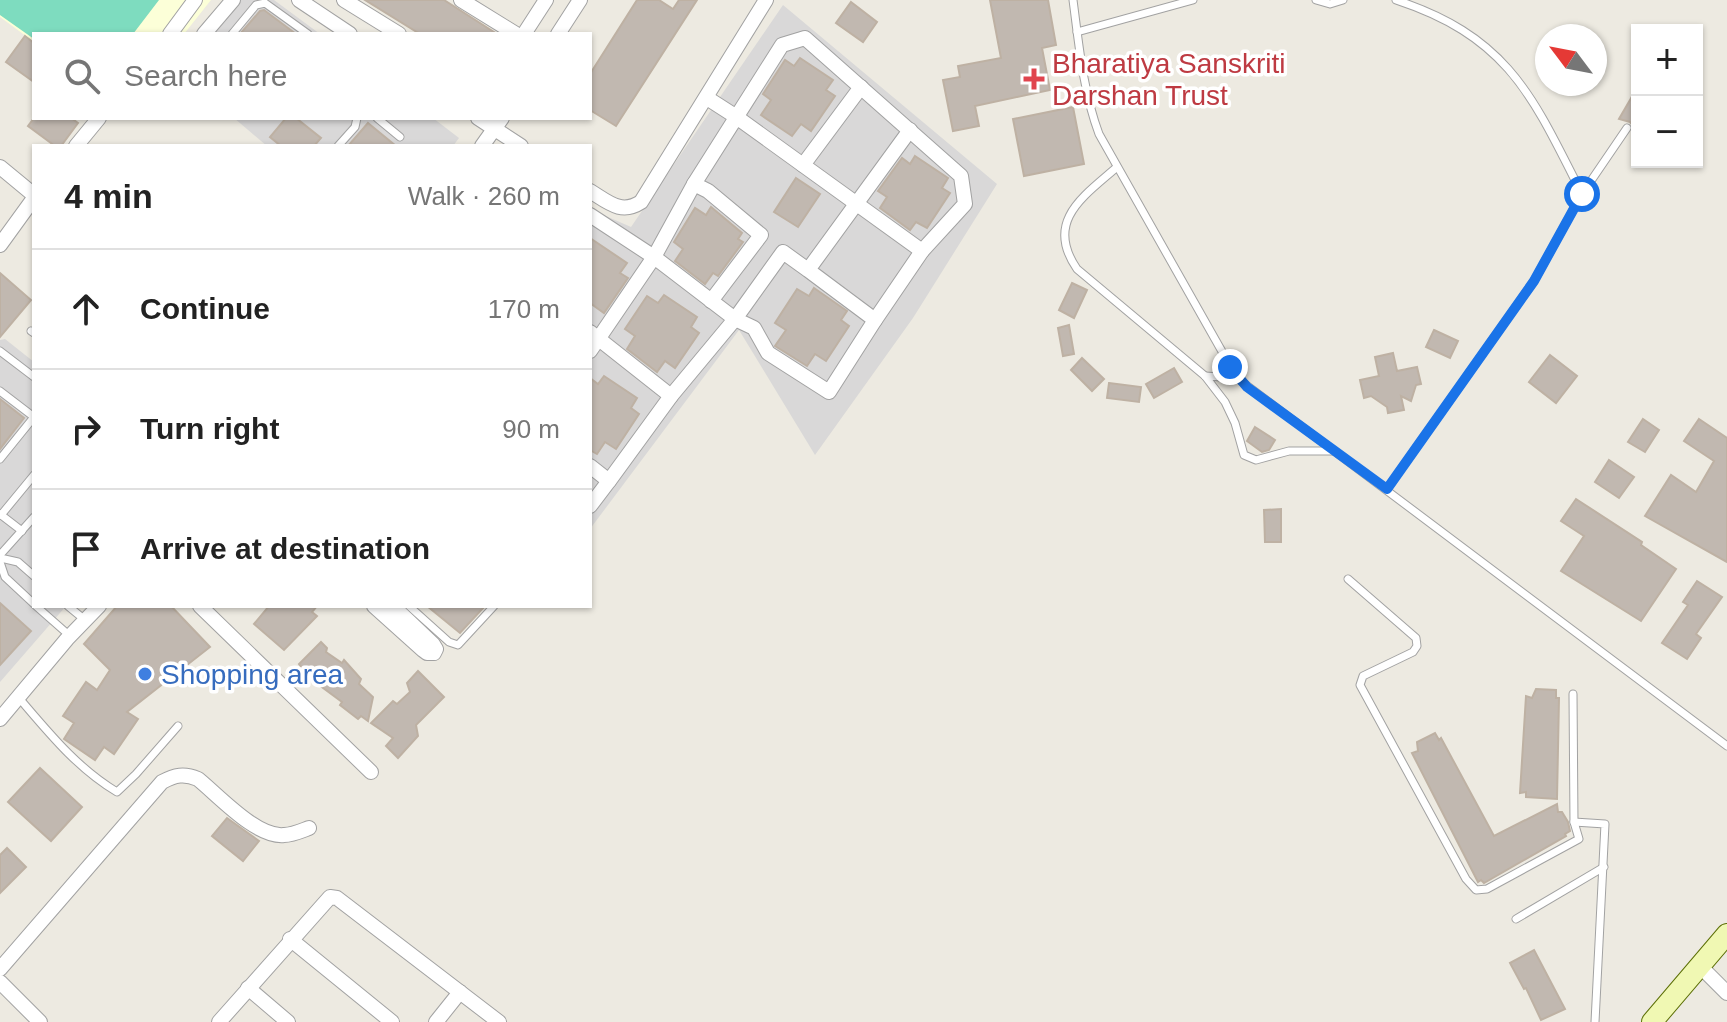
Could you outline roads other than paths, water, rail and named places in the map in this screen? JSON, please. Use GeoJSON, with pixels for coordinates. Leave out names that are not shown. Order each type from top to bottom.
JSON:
{"type":"FeatureCollection","features":[{"type":"Feature","properties":{"kind":"main road"},"geometry":{"type":"LineString","coordinates":[[1653,1022],[1727,934]]}},
{"type":"Feature","properties":{"kind":"street"},"geometry":{"type":"LineString","coordinates":[[171,32],[195,0]]}},
{"type":"Feature","properties":{"kind":"street"},"geometry":{"type":"LineString","coordinates":[[206,32],[233,0]]}},
{"type":"Feature","properties":{"kind":"street"},"geometry":{"type":"LineString","coordinates":[[299,0],[347,32]]}},
{"type":"Feature","properties":{"kind":"street"},"geometry":{"type":"LineString","coordinates":[[344,0],[396,32]]}},
{"type":"Feature","properties":{"kind":"street"},"geometry":{"type":"LineString","coordinates":[[461,0],[513,32]]}},
{"type":"Feature","properties":{"kind":"street"},"geometry":{"type":"LineString","coordinates":[[525,32],[545,0],[570,17]]}},
{"type":"Feature","properties":{"kind":"street"},"geometry":{"type":"LineString","coordinates":[[559,32],[580,0]]}},
{"type":"Feature","properties":{"kind":"street"},"geometry":{"type":"LineString","coordinates":[[592,192],[625,209],[641,202],[766,0]]}},
{"type":"Feature","properties":{"kind":"street"},"geometry":{"type":"LineString","coordinates":[[592,216],[654,257],[735,319],[754,328],[768,353],[829,392],[922,251],[965,204],[961,176],[805,38],[782,45],[735,116],[654,257],[593,340],[671,396]]}},
{"type":"Feature","properties":{"kind":"street"},"geometry":{"type":"LineString","coordinates":[[803,165],[861,87]]}},
{"type":"Feature","properties":{"kind":"street"},"geometry":{"type":"LineString","coordinates":[[707,98],[922,251]]}},
{"type":"Feature","properties":{"kind":"street"},"geometry":{"type":"LineString","coordinates":[[78,144],[97,121]]}},
{"type":"Feature","properties":{"kind":"street"},"geometry":{"type":"LineString","coordinates":[[483,144],[498,124],[519,144]]}},
{"type":"Feature","properties":{"kind":"street"},"geometry":{"type":"LineString","coordinates":[[808,270],[910,130]]}},
{"type":"Feature","properties":{"kind":"street"},"geometry":{"type":"LineString","coordinates":[[0,167],[32,195]]}},
{"type":"Feature","properties":{"kind":"street"},"geometry":{"type":"LineString","coordinates":[[694,184],[708,191],[783,252],[875,320]]}},
{"type":"Feature","properties":{"kind":"street"},"geometry":{"type":"LineString","coordinates":[[0,245],[32,200]]}},
{"type":"Feature","properties":{"kind":"street"},"geometry":{"type":"LineString","coordinates":[[711,301],[761,235]]}},
{"type":"Feature","properties":{"kind":"street"},"geometry":{"type":"LineString","coordinates":[[592,503],[783,252]]}},
{"type":"Feature","properties":{"kind":"street"},"geometry":{"type":"LineString","coordinates":[[592,468],[609,481]]}},
{"type":"Feature","properties":{"kind":"street"},"geometry":{"type":"LineString","coordinates":[[0,719],[97,608]]}},
{"type":"Feature","properties":{"kind":"street"},"geometry":{"type":"LineString","coordinates":[[202,608],[371,772]]}},
{"type":"Feature","properties":{"kind":"street"},"geometry":{"type":"LineString","coordinates":[[376,608],[423,650],[434,653],[436,649],[433,644],[395,608]]}},
{"type":"Feature","properties":{"kind":"street"},"geometry":{"type":"LineString","coordinates":[[0,969],[162,782],[174,776],[188,774],[198,779],[255,827],[268,834],[284,835],[309,828]]}},
{"type":"Feature","properties":{"kind":"street"},"geometry":{"type":"LineString","coordinates":[[219,1022],[330,897],[337,898],[499,1022]]}},
{"type":"Feature","properties":{"kind":"street"},"geometry":{"type":"LineString","coordinates":[[290,939],[392,1022]]}},
{"type":"Feature","properties":{"kind":"street"},"geometry":{"type":"LineString","coordinates":[[1700,966],[1727,993]]}},
{"type":"Feature","properties":{"kind":"street"},"geometry":{"type":"LineString","coordinates":[[0,982],[40,1022]]}},
{"type":"Feature","properties":{"kind":"street"},"geometry":{"type":"LineString","coordinates":[[248,988],[288,1022]]}},
{"type":"Feature","properties":{"kind":"street"},"geometry":{"type":"LineString","coordinates":[[436,1022],[460,992]]}},
{"type":"Feature","properties":{"kind":"lane"},"geometry":{"type":"LineString","coordinates":[[1073,0],[1092,114],[1117,167],[1237,378],[1727,746]]}},
{"type":"Feature","properties":{"kind":"lane"},"geometry":{"type":"LineString","coordinates":[[1077,32],[1193,0]]}},
{"type":"Feature","properties":{"kind":"lane"},"geometry":{"type":"LineString","coordinates":[[1316,0],[1330,4],[1343,0]]}},
{"type":"Feature","properties":{"kind":"lane"},"geometry":{"type":"LineString","coordinates":[[1396,0],[1456,24],[1506,66],[1535,103],[1582,194]]}},
{"type":"Feature","properties":{"kind":"lane"},"geometry":{"type":"LineString","coordinates":[[234,32],[256,5],[265,3],[305,32]]}},
{"type":"Feature","properties":{"kind":"lane"},"geometry":{"type":"LineString","coordinates":[[340,144],[355,127],[357,120]]}},
{"type":"Feature","properties":{"kind":"lane"},"geometry":{"type":"LineString","coordinates":[[379,120],[400,137]]}},
{"type":"Feature","properties":{"kind":"lane"},"geometry":{"type":"LineString","coordinates":[[1387,489],[1534,281],[1582,194],[1627,128]]}},
{"type":"Feature","properties":{"kind":"lane"},"geometry":{"type":"LineString","coordinates":[[1117,167],[1074,205],[1067,218],[1065,246],[1077,269],[1205,376],[1225,402],[1235,423],[1241,449],[1250,459],[1265,460],[1297,450],[1335,451]]}},
{"type":"Feature","properties":{"kind":"lane"},"geometry":{"type":"LineString","coordinates":[[0,351],[32,375]]}},
{"type":"Feature","properties":{"kind":"lane"},"geometry":{"type":"LineString","coordinates":[[1205,376],[1237,378]]}},
{"type":"Feature","properties":{"kind":"lane"},"geometry":{"type":"LineString","coordinates":[[0,391],[32,415]]}},
{"type":"Feature","properties":{"kind":"lane"},"geometry":{"type":"LineString","coordinates":[[0,459],[32,419]]}},
{"type":"Feature","properties":{"kind":"lane"},"geometry":{"type":"LineString","coordinates":[[22,531],[1,514],[32,477]]}},
{"type":"Feature","properties":{"kind":"lane"},"geometry":{"type":"LineString","coordinates":[[0,558],[32,519]]}},
{"type":"Feature","properties":{"kind":"lane"},"geometry":{"type":"LineString","coordinates":[[0,558],[18,562],[32,574]]}},
{"type":"Feature","properties":{"kind":"lane"},"geometry":{"type":"LineString","coordinates":[[0,558],[5,577],[32,602]]}},
{"type":"Feature","properties":{"kind":"lane"},"geometry":{"type":"LineString","coordinates":[[1348,579],[1416,638],[1417,646],[1413,652],[1363,676],[1360,685],[1470,886],[1480,891],[1579,839],[1574,822],[1573,694]]}},
{"type":"Feature","properties":{"kind":"lane"},"geometry":{"type":"LineString","coordinates":[[38,608],[70,636]]}},
{"type":"Feature","properties":{"kind":"lane"},"geometry":{"type":"LineString","coordinates":[[70,608],[85,621]]}},
{"type":"Feature","properties":{"kind":"lane"},"geometry":{"type":"LineString","coordinates":[[411,608],[449,642],[458,645],[492,608]]}},
{"type":"Feature","properties":{"kind":"lane"},"geometry":{"type":"LineString","coordinates":[[19,698],[66,752],[100,782],[117,792],[178,726]]}},
{"type":"Feature","properties":{"kind":"lane"},"geometry":{"type":"LineString","coordinates":[[1574,822],[1605,824],[1595,1022]]}},
{"type":"Feature","properties":{"kind":"lane"},"geometry":{"type":"LineString","coordinates":[[1516,919],[1604,867]]}},
{"type":"Feature","properties":{"kind":"place","name":"Bharatiya Sanskriti Darshan Trust"},"geometry":{"type":"Point","coordinates":[1034,79]}},
{"type":"Feature","properties":{"kind":"place","name":"Shopping area"},"geometry":{"type":"Point","coordinates":[145,674]}}]}
